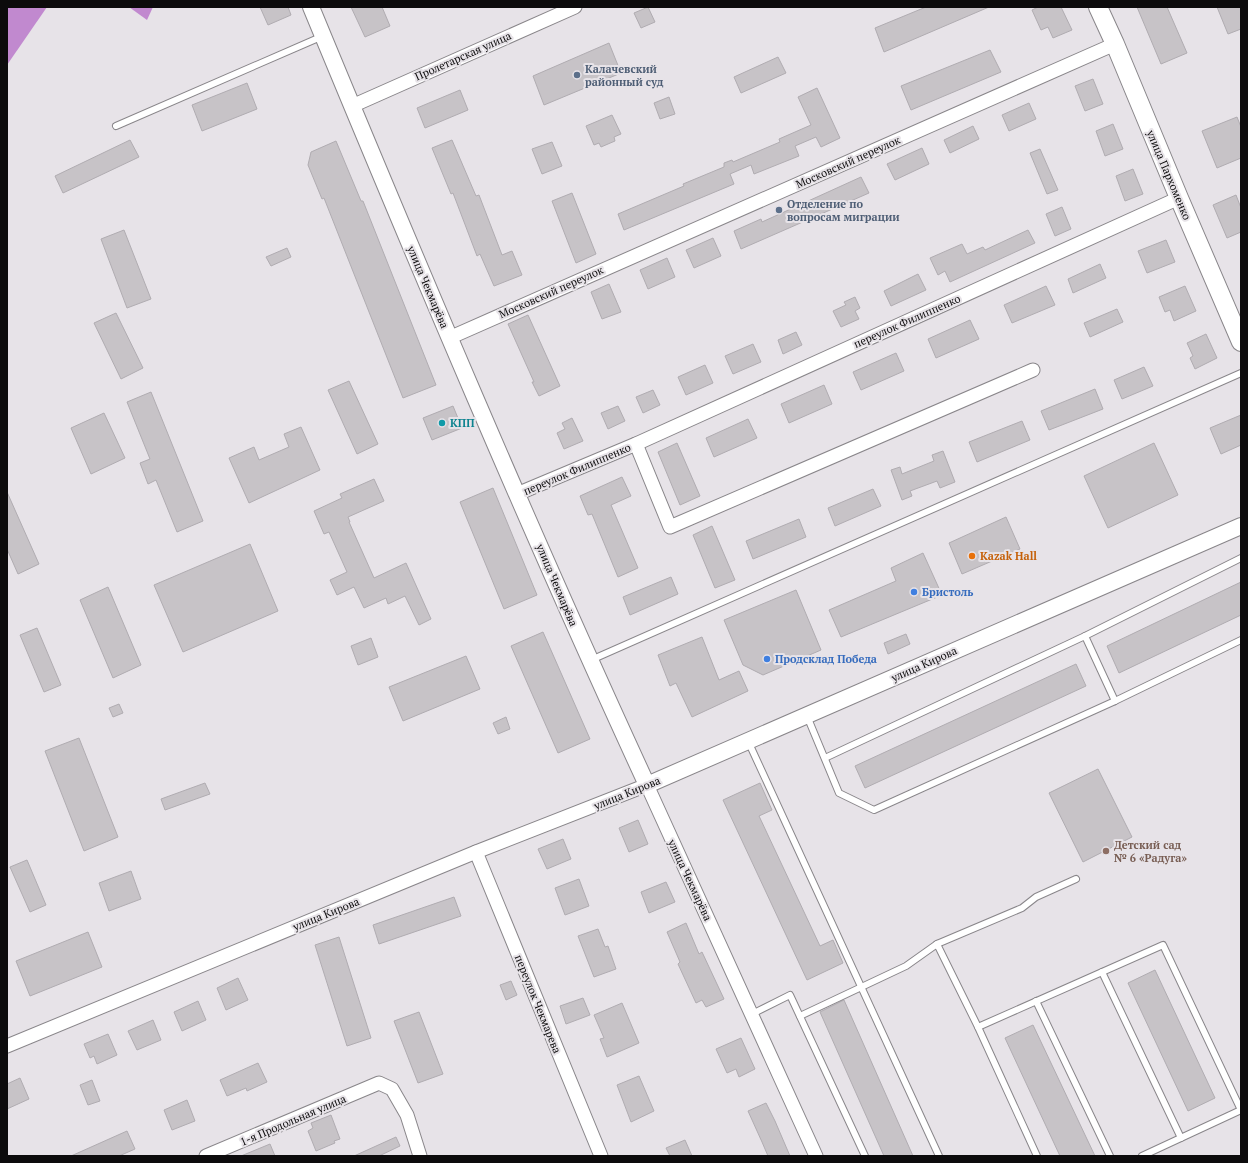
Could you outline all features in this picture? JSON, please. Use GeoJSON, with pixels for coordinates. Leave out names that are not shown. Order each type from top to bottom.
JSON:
{"type":"FeatureCollection","features":[{"type":"Feature","properties":{"kind":"main road","name":"улица Пархоменко"},"geometry":{"type":"LineString","coordinates":[[1098,7],[1241,342]]}},
{"type":"Feature","properties":{"kind":"street","name":"улица Чекмарёва"},"geometry":{"type":"LineString","coordinates":[[311,7],[449,338],[589,660],[816,1156]]}},
{"type":"Feature","properties":{"kind":"street","name":"Пролетарская улица"},"geometry":{"type":"LineString","coordinates":[[352,106],[575,7]]}},
{"type":"Feature","properties":{"kind":"street","name":"Московский переулок"},"geometry":{"type":"LineString","coordinates":[[449,338],[1115,44]]}},
{"type":"Feature","properties":{"kind":"street","name":"переулок Филиппенко"},"geometry":{"type":"LineString","coordinates":[[518,494],[636,444],[1179,198]]}},
{"type":"Feature","properties":{"kind":"street","name":"переулок Филиппенко"},"geometry":{"type":"LineString","coordinates":[[636,444],[670,526],[1033,370]]}},
{"type":"Feature","properties":{"kind":"street","name":"улица Кирова"},"geometry":{"type":"LineString","coordinates":[[7,1046],[476,852],[647,785],[1241,526]]}},
{"type":"Feature","properties":{"kind":"street","name":"переулок Чекмарева"},"geometry":{"type":"LineString","coordinates":[[476,852],[601,1156]]}},
{"type":"Feature","properties":{"kind":"street","name":"1-я Продольная улица"},"geometry":{"type":"LineString","coordinates":[[206,1156],[379,1084],[392,1089],[407,1115],[420,1156]]}},
{"type":"Feature","properties":{"kind":"lane"},"geometry":{"type":"LineString","coordinates":[[116,126],[323,36]]}},
{"type":"Feature","properties":{"kind":"lane"},"geometry":{"type":"LineString","coordinates":[[589,660],[1241,373]]}},
{"type":"Feature","properties":{"kind":"lane"},"geometry":{"type":"LineString","coordinates":[[825,758],[1085,636],[1241,558]]}},
{"type":"Feature","properties":{"kind":"lane"},"geometry":{"type":"LineString","coordinates":[[1085,636],[1115,701]]}},
{"type":"Feature","properties":{"kind":"lane"},"geometry":{"type":"LineString","coordinates":[[807,716],[839,793],[874,810],[1115,701],[1241,640]]}},
{"type":"Feature","properties":{"kind":"lane"},"geometry":{"type":"LineString","coordinates":[[748,741],[939,1156]]}},
{"type":"Feature","properties":{"kind":"lane"},"geometry":{"type":"LineString","coordinates":[[800,1016],[906,966],[937,944],[1022,908],[1036,897],[1076,879]]}},
{"type":"Feature","properties":{"kind":"lane"},"geometry":{"type":"LineString","coordinates":[[937,944],[978,1027],[1037,1156]]}},
{"type":"Feature","properties":{"kind":"lane"},"geometry":{"type":"LineString","coordinates":[[978,1027],[1163,945],[1241,1110],[1142,1156]]}},
{"type":"Feature","properties":{"kind":"lane"},"geometry":{"type":"LineString","coordinates":[[1102,972],[1181,1138]]}},
{"type":"Feature","properties":{"kind":"lane"},"geometry":{"type":"LineString","coordinates":[[752,1014],[790,995],[866,1156]]}},
{"type":"Feature","properties":{"kind":"lane"},"geometry":{"type":"LineString","coordinates":[[1036,1001],[1110,1156]]}},
{"type":"Feature","properties":{"kind":"shaded area"},"geometry":{"type":"Polygon","coordinates":[[[7,7],[47,7],[7,65],[7,7]]]}},
{"type":"Feature","properties":{"kind":"shaded area"},"geometry":{"type":"Polygon","coordinates":[[[129,7],[153,7],[147,20],[129,7]]]}},
{"type":"Feature","properties":{"kind":"building"},"geometry":{"type":"Polygon","coordinates":[[[260,7],[288,7],[291,15],[268,25],[260,7]]]}},
{"type":"Feature","properties":{"kind":"building"},"geometry":{"type":"Polygon","coordinates":[[[351,7],[382,7],[390,26],[365,37],[351,7]]]}},
{"type":"Feature","properties":{"kind":"building"},"geometry":{"type":"Polygon","coordinates":[[[648,7],[655,22],[641,28],[634,13],[648,7]]]}},
{"type":"Feature","properties":{"kind":"building"},"geometry":{"type":"Polygon","coordinates":[[[926,7],[989,7],[884,52],[875,28],[926,7]]]}},
{"type":"Feature","properties":{"kind":"building"},"geometry":{"type":"Polygon","coordinates":[[[1038,7],[1061,7],[1072,30],[1053,38],[1048,27],[1041,30],[1032,10],[1038,7]]]}},
{"type":"Feature","properties":{"kind":"building"},"geometry":{"type":"Polygon","coordinates":[[[1137,7],[1167,7],[1187,53],[1161,64],[1137,7]]]}},
{"type":"Feature","properties":{"kind":"building"},"geometry":{"type":"Polygon","coordinates":[[[1217,7],[1241,7],[1241,29],[1228,34],[1217,7]]]}},
{"type":"Feature","properties":{"kind":"building","name":"Калачевский районный суд"},"geometry":{"type":"Polygon","coordinates":[[[609,43],[621,73],[544,105],[533,76],[609,43]]]}},
{"type":"Feature","properties":{"kind":"building"},"geometry":{"type":"Polygon","coordinates":[[[990,50],[1001,72],[911,110],[901,86],[990,50]]]}},
{"type":"Feature","properties":{"kind":"building"},"geometry":{"type":"Polygon","coordinates":[[[778,57],[786,73],[741,93],[734,77],[778,57]]]}},
{"type":"Feature","properties":{"kind":"building"},"geometry":{"type":"Polygon","coordinates":[[[1093,79],[1103,104],[1085,111],[1075,86],[1093,79]]]}},
{"type":"Feature","properties":{"kind":"building"},"geometry":{"type":"Polygon","coordinates":[[[247,83],[257,109],[202,131],[192,105],[247,83]]]}},
{"type":"Feature","properties":{"kind":"building"},"geometry":{"type":"Polygon","coordinates":[[[817,88],[840,138],[821,147],[816,137],[795,146],[799,156],[754,174],[751,165],[730,174],[734,184],[624,230],[618,214],[724,167],[724,163],[732,160],[733,162],[780,142],[779,139],[811,125],[798,97],[817,88]]]}},
{"type":"Feature","properties":{"kind":"building"},"geometry":{"type":"Polygon","coordinates":[[[460,90],[468,110],[425,128],[417,108],[460,90]]]}},
{"type":"Feature","properties":{"kind":"building"},"geometry":{"type":"Polygon","coordinates":[[[669,97],[675,114],[660,119],[654,103],[669,97]]]}},
{"type":"Feature","properties":{"kind":"building"},"geometry":{"type":"Polygon","coordinates":[[[1029,103],[1036,119],[1009,131],[1002,115],[1029,103]]]}},
{"type":"Feature","properties":{"kind":"building"},"geometry":{"type":"Polygon","coordinates":[[[612,115],[621,134],[614,137],[615,141],[601,147],[599,143],[594,145],[586,126],[612,115]]]}},
{"type":"Feature","properties":{"kind":"building"},"geometry":{"type":"Polygon","coordinates":[[[1237,117],[1241,127],[1241,158],[1217,168],[1202,131],[1237,117]]]}},
{"type":"Feature","properties":{"kind":"building"},"geometry":{"type":"Polygon","coordinates":[[[1113,124],[1123,149],[1105,156],[1096,131],[1113,124]]]}},
{"type":"Feature","properties":{"kind":"building"},"geometry":{"type":"Polygon","coordinates":[[[973,126],[979,139],[950,153],[944,140],[973,126]]]}},
{"type":"Feature","properties":{"kind":"building"},"geometry":{"type":"Polygon","coordinates":[[[130,140],[139,157],[63,193],[55,176],[130,140]]]}},
{"type":"Feature","properties":{"kind":"building"},"geometry":{"type":"Polygon","coordinates":[[[452,140],[476,196],[479,195],[502,255],[512,251],[522,275],[494,286],[480,254],[477,256],[453,193],[451,194],[432,148],[452,140]]]}},
{"type":"Feature","properties":{"kind":"building"},"geometry":{"type":"Polygon","coordinates":[[[336,141],[361,201],[363,201],[436,385],[403,398],[324,198],[322,199],[308,165],[311,152],[336,141]]]}},
{"type":"Feature","properties":{"kind":"building"},"geometry":{"type":"Polygon","coordinates":[[[552,142],[562,166],[542,174],[532,149],[552,142]]]}},
{"type":"Feature","properties":{"kind":"building"},"geometry":{"type":"Polygon","coordinates":[[[922,148],[929,164],[895,180],[887,164],[922,148]]]}},
{"type":"Feature","properties":{"kind":"building"},"geometry":{"type":"Polygon","coordinates":[[[1040,149],[1058,190],[1047,194],[1030,153],[1040,149]]]}},
{"type":"Feature","properties":{"kind":"building"},"geometry":{"type":"Polygon","coordinates":[[[1133,169],[1143,194],[1125,201],[1116,176],[1133,169]]]}},
{"type":"Feature","properties":{"kind":"building"},"geometry":{"type":"Polygon","coordinates":[[[861,177],[869,193],[741,249],[734,231],[761,219],[762,222],[861,177]]]}},
{"type":"Feature","properties":{"kind":"building"},"geometry":{"type":"Polygon","coordinates":[[[572,193],[596,254],[576,263],[552,201],[572,193]]]}},
{"type":"Feature","properties":{"kind":"building"},"geometry":{"type":"Polygon","coordinates":[[[1236,195],[1241,208],[1241,232],[1227,238],[1213,205],[1236,195]]]}},
{"type":"Feature","properties":{"kind":"building"},"geometry":{"type":"Polygon","coordinates":[[[1062,207],[1071,229],[1055,236],[1046,214],[1062,207]]]}},
{"type":"Feature","properties":{"kind":"building"},"geometry":{"type":"Polygon","coordinates":[[[124,230],[151,299],[127,308],[101,239],[124,230]]]}},
{"type":"Feature","properties":{"kind":"building"},"geometry":{"type":"Polygon","coordinates":[[[1028,230],[1035,243],[950,282],[945,271],[938,275],[930,258],[962,244],[967,254],[983,247],[985,250],[1028,230]]]}},
{"type":"Feature","properties":{"kind":"building"},"geometry":{"type":"Polygon","coordinates":[[[713,238],[721,256],[694,268],[686,250],[713,238]]]}},
{"type":"Feature","properties":{"kind":"building"},"geometry":{"type":"Polygon","coordinates":[[[1166,240],[1175,262],[1147,273],[1138,251],[1166,240]]]}},
{"type":"Feature","properties":{"kind":"building"},"geometry":{"type":"Polygon","coordinates":[[[287,248],[291,257],[271,266],[266,257],[287,248]]]}},
{"type":"Feature","properties":{"kind":"building"},"geometry":{"type":"Polygon","coordinates":[[[667,258],[675,277],[648,289],[640,270],[667,258]]]}},
{"type":"Feature","properties":{"kind":"building"},"geometry":{"type":"Polygon","coordinates":[[[1100,264],[1106,278],[1073,293],[1068,279],[1100,264]]]}},
{"type":"Feature","properties":{"kind":"building"},"geometry":{"type":"Polygon","coordinates":[[[918,274],[926,290],[891,306],[884,291],[918,274]]]}},
{"type":"Feature","properties":{"kind":"building"},"geometry":{"type":"Polygon","coordinates":[[[609,284],[621,312],[602,319],[591,292],[609,284]]]}},
{"type":"Feature","properties":{"kind":"building"},"geometry":{"type":"Polygon","coordinates":[[[1046,286],[1055,305],[1012,323],[1004,305],[1046,286]]]}},
{"type":"Feature","properties":{"kind":"building"},"geometry":{"type":"Polygon","coordinates":[[[1185,286],[1196,311],[1174,321],[1170,310],[1165,312],[1159,297],[1185,286]]]}},
{"type":"Feature","properties":{"kind":"building"},"geometry":{"type":"Polygon","coordinates":[[[855,297],[860,308],[855,311],[859,319],[841,327],[833,311],[846,305],[844,302],[855,297]]]}},
{"type":"Feature","properties":{"kind":"building"},"geometry":{"type":"Polygon","coordinates":[[[1117,309],[1123,322],[1090,337],[1084,323],[1117,309]]]}},
{"type":"Feature","properties":{"kind":"building"},"geometry":{"type":"Polygon","coordinates":[[[116,313],[143,368],[121,379],[94,323],[116,313]]]}},
{"type":"Feature","properties":{"kind":"building"},"geometry":{"type":"Polygon","coordinates":[[[528,315],[560,386],[539,396],[508,324],[528,315]]]}},
{"type":"Feature","properties":{"kind":"building"},"geometry":{"type":"Polygon","coordinates":[[[970,320],[979,339],[936,358],[928,339],[970,320]]]}},
{"type":"Feature","properties":{"kind":"building"},"geometry":{"type":"Polygon","coordinates":[[[796,332],[802,345],[783,354],[778,340],[796,332]]]}},
{"type":"Feature","properties":{"kind":"building"},"geometry":{"type":"Polygon","coordinates":[[[1206,334],[1217,358],[1195,369],[1190,358],[1193,356],[1187,343],[1206,334]]]}},
{"type":"Feature","properties":{"kind":"building"},"geometry":{"type":"Polygon","coordinates":[[[753,344],[761,362],[733,374],[725,356],[753,344]]]}},
{"type":"Feature","properties":{"kind":"building"},"geometry":{"type":"Polygon","coordinates":[[[896,353],[904,371],[861,390],[853,372],[896,353]]]}},
{"type":"Feature","properties":{"kind":"building"},"geometry":{"type":"Polygon","coordinates":[[[705,365],[713,383],[686,395],[678,377],[705,365]]]}},
{"type":"Feature","properties":{"kind":"building"},"geometry":{"type":"Polygon","coordinates":[[[1144,367],[1153,386],[1122,399],[1114,380],[1144,367]]]}},
{"type":"Feature","properties":{"kind":"building"},"geometry":{"type":"Polygon","coordinates":[[[349,381],[378,444],[357,454],[328,390],[349,381]]]}},
{"type":"Feature","properties":{"kind":"building"},"geometry":{"type":"Polygon","coordinates":[[[824,385],[832,404],[789,423],[781,404],[824,385]]]}},
{"type":"Feature","properties":{"kind":"building"},"geometry":{"type":"Polygon","coordinates":[[[1095,389],[1103,409],[1049,430],[1041,411],[1095,389]]]}},
{"type":"Feature","properties":{"kind":"building"},"geometry":{"type":"Polygon","coordinates":[[[653,390],[660,405],[643,413],[636,397],[653,390]]]}},
{"type":"Feature","properties":{"kind":"building"},"geometry":{"type":"Polygon","coordinates":[[[151,392],[203,521],[177,532],[156,480],[148,484],[140,463],[150,459],[127,402],[151,392]]]}},
{"type":"Feature","properties":{"kind":"building","name":"КПП"},"geometry":{"type":"Polygon","coordinates":[[[453,406],[462,428],[432,440],[423,418],[453,406]]]}},
{"type":"Feature","properties":{"kind":"building"},"geometry":{"type":"Polygon","coordinates":[[[618,406],[625,421],[608,429],[601,413],[618,406]]]}},
{"type":"Feature","properties":{"kind":"building"},"geometry":{"type":"Polygon","coordinates":[[[104,413],[125,458],[91,474],[71,428],[104,413]]]}},
{"type":"Feature","properties":{"kind":"building"},"geometry":{"type":"Polygon","coordinates":[[[1241,415],[1241,445],[1221,454],[1210,428],[1241,415]]]}},
{"type":"Feature","properties":{"kind":"building"},"geometry":{"type":"Polygon","coordinates":[[[572,418],[583,441],[564,449],[557,433],[565,429],[562,423],[572,418]]]}},
{"type":"Feature","properties":{"kind":"building"},"geometry":{"type":"Polygon","coordinates":[[[748,419],[757,438],[714,457],[706,438],[748,419]]]}},
{"type":"Feature","properties":{"kind":"building"},"geometry":{"type":"Polygon","coordinates":[[[1022,421],[1030,440],[977,462],[969,442],[1022,421]]]}},
{"type":"Feature","properties":{"kind":"building"},"geometry":{"type":"Polygon","coordinates":[[[301,427],[320,470],[249,503],[229,458],[254,447],[259,460],[289,447],[284,434],[301,427]]]}},
{"type":"Feature","properties":{"kind":"building"},"geometry":{"type":"Polygon","coordinates":[[[677,443],[700,496],[680,505],[658,452],[677,443]]]}},
{"type":"Feature","properties":{"kind":"building"},"geometry":{"type":"Polygon","coordinates":[[[1154,443],[1178,495],[1108,528],[1084,476],[1154,443]]]}},
{"type":"Feature","properties":{"kind":"building"},"geometry":{"type":"Polygon","coordinates":[[[943,451],[955,482],[940,488],[937,481],[910,491],[912,496],[902,500],[891,470],[900,467],[902,474],[934,461],[932,455],[943,451]]]}},
{"type":"Feature","properties":{"kind":"building"},"geometry":{"type":"Polygon","coordinates":[[[622,477],[631,496],[611,505],[638,568],[618,577],[592,514],[588,515],[580,496],[622,477]]]}},
{"type":"Feature","properties":{"kind":"building"},"geometry":{"type":"Polygon","coordinates":[[[374,479],[384,501],[348,517],[349,522],[374,578],[406,563],[431,619],[419,625],[405,596],[388,604],[386,598],[364,608],[354,587],[337,595],[330,580],[347,572],[329,532],[324,534],[314,511],[342,498],[340,494],[374,479]]]}},
{"type":"Feature","properties":{"kind":"building"},"geometry":{"type":"Polygon","coordinates":[[[493,488],[537,595],[504,609],[460,502],[493,488]]]}},
{"type":"Feature","properties":{"kind":"building"},"geometry":{"type":"Polygon","coordinates":[[[873,489],[881,506],[835,526],[828,508],[873,489]]]}},
{"type":"Feature","properties":{"kind":"building"},"geometry":{"type":"Polygon","coordinates":[[[7,492],[39,564],[18,574],[7,549],[7,492]]]}},
{"type":"Feature","properties":{"kind":"building"},"geometry":{"type":"Polygon","coordinates":[[[1006,517],[1020,549],[962,574],[949,543],[1006,517]]]}},
{"type":"Feature","properties":{"kind":"building"},"geometry":{"type":"Polygon","coordinates":[[[799,519],[806,537],[753,559],[746,541],[799,519]]]}},
{"type":"Feature","properties":{"kind":"building"},"geometry":{"type":"Polygon","coordinates":[[[712,526],[735,580],[715,588],[693,535],[712,526]]]}},
{"type":"Feature","properties":{"kind":"building"},"geometry":{"type":"Polygon","coordinates":[[[250,544],[278,611],[183,652],[154,585],[250,544]]]}},
{"type":"Feature","properties":{"kind":"building"},"geometry":{"type":"Polygon","coordinates":[[[923,553],[942,595],[841,637],[829,610],[896,581],[891,568],[923,553]]]}},
{"type":"Feature","properties":{"kind":"building"},"geometry":{"type":"Polygon","coordinates":[[[671,577],[678,594],[630,615],[623,597],[671,577]]]}},
{"type":"Feature","properties":{"kind":"building"},"geometry":{"type":"Polygon","coordinates":[[[1241,582],[1241,615],[1119,673],[1107,646],[1241,582]]]}},
{"type":"Feature","properties":{"kind":"building"},"geometry":{"type":"Polygon","coordinates":[[[108,587],[141,665],[113,678],[80,600],[108,587]]]}},
{"type":"Feature","properties":{"kind":"building"},"geometry":{"type":"Polygon","coordinates":[[[796,590],[821,650],[763,675],[743,665],[724,620],[796,590]]]}},
{"type":"Feature","properties":{"kind":"building"},"geometry":{"type":"Polygon","coordinates":[[[37,628],[61,685],[44,692],[20,635],[37,628]]]}},
{"type":"Feature","properties":{"kind":"building"},"geometry":{"type":"Polygon","coordinates":[[[543,632],[590,739],[558,753],[511,646],[543,632]]]}},
{"type":"Feature","properties":{"kind":"building"},"geometry":{"type":"Polygon","coordinates":[[[906,634],[910,644],[888,654],[884,643],[906,634]]]}},
{"type":"Feature","properties":{"kind":"building"},"geometry":{"type":"Polygon","coordinates":[[[702,637],[719,680],[739,671],[748,691],[692,717],[676,683],[670,686],[658,655],[702,637]]]}},
{"type":"Feature","properties":{"kind":"building"},"geometry":{"type":"Polygon","coordinates":[[[371,638],[378,657],[358,665],[351,646],[371,638]]]}},
{"type":"Feature","properties":{"kind":"building"},"geometry":{"type":"Polygon","coordinates":[[[466,656],[480,689],[403,721],[389,687],[466,656]]]}},
{"type":"Feature","properties":{"kind":"building"},"geometry":{"type":"Polygon","coordinates":[[[1076,664],[1086,686],[865,788],[855,766],[1076,664]]]}},
{"type":"Feature","properties":{"kind":"building"},"geometry":{"type":"Polygon","coordinates":[[[119,704],[123,713],[113,717],[109,708],[119,704]]]}},
{"type":"Feature","properties":{"kind":"building"},"geometry":{"type":"Polygon","coordinates":[[[506,717],[510,729],[498,734],[493,723],[506,717]]]}},
{"type":"Feature","properties":{"kind":"building"},"geometry":{"type":"Polygon","coordinates":[[[79,738],[118,837],[84,851],[45,751],[79,738]]]}},
{"type":"Feature","properties":{"kind":"building"},"geometry":{"type":"Polygon","coordinates":[[[1098,769],[1132,837],[1083,862],[1049,793],[1098,769]]]}},
{"type":"Feature","properties":{"kind":"building"},"geometry":{"type":"Polygon","coordinates":[[[205,783],[210,794],[165,810],[161,799],[205,783]]]}},
{"type":"Feature","properties":{"kind":"building"},"geometry":{"type":"Polygon","coordinates":[[[760,783],[772,810],[759,816],[820,946],[833,940],[843,963],[807,980],[723,800],[760,783]]]}},
{"type":"Feature","properties":{"kind":"building"},"geometry":{"type":"Polygon","coordinates":[[[638,820],[648,844],[629,852],[619,828],[638,820]]]}},
{"type":"Feature","properties":{"kind":"building"},"geometry":{"type":"Polygon","coordinates":[[[563,839],[571,859],[547,869],[538,849],[563,839]]]}},
{"type":"Feature","properties":{"kind":"building"},"geometry":{"type":"Polygon","coordinates":[[[27,860],[46,905],[30,912],[10,867],[27,860]]]}},
{"type":"Feature","properties":{"kind":"building"},"geometry":{"type":"Polygon","coordinates":[[[131,871],[141,899],[109,911],[99,883],[131,871]]]}},
{"type":"Feature","properties":{"kind":"building"},"geometry":{"type":"Polygon","coordinates":[[[579,879],[589,906],[565,915],[555,888],[579,879]]]}},
{"type":"Feature","properties":{"kind":"building"},"geometry":{"type":"Polygon","coordinates":[[[666,882],[675,902],[649,913],[641,892],[666,882]]]}},
{"type":"Feature","properties":{"kind":"building"},"geometry":{"type":"Polygon","coordinates":[[[454,897],[461,916],[379,944],[373,925],[454,897]]]}},
{"type":"Feature","properties":{"kind":"building"},"geometry":{"type":"Polygon","coordinates":[[[686,923],[699,954],[702,952],[724,999],[706,1007],[702,1000],[696,1003],[678,964],[680,962],[667,932],[686,923]]]}},
{"type":"Feature","properties":{"kind":"building"},"geometry":{"type":"Polygon","coordinates":[[[598,929],[605,947],[608,946],[616,969],[594,977],[578,936],[598,929]]]}},
{"type":"Feature","properties":{"kind":"building"},"geometry":{"type":"Polygon","coordinates":[[[88,932],[102,967],[30,996],[16,961],[88,932]]]}},
{"type":"Feature","properties":{"kind":"building"},"geometry":{"type":"Polygon","coordinates":[[[339,937],[371,1038],[347,1046],[315,945],[339,937]]]}},
{"type":"Feature","properties":{"kind":"building"},"geometry":{"type":"Polygon","coordinates":[[[1155,970],[1215,1098],[1188,1111],[1128,983],[1155,970]]]}},
{"type":"Feature","properties":{"kind":"building"},"geometry":{"type":"Polygon","coordinates":[[[238,978],[248,1000],[226,1010],[217,988],[238,978]]]}},
{"type":"Feature","properties":{"kind":"building"},"geometry":{"type":"Polygon","coordinates":[[[511,981],[517,995],[506,1000],[500,985],[511,981]]]}},
{"type":"Feature","properties":{"kind":"building"},"geometry":{"type":"Polygon","coordinates":[[[583,998],[590,1015],[566,1024],[560,1006],[583,998]]]}},
{"type":"Feature","properties":{"kind":"building"},"geometry":{"type":"Polygon","coordinates":[[[844,1000],[913,1156],[884,1156],[820,1012],[844,1000]]]}},
{"type":"Feature","properties":{"kind":"building"},"geometry":{"type":"Polygon","coordinates":[[[198,1001],[206,1020],[182,1031],[174,1012],[198,1001]]]}},
{"type":"Feature","properties":{"kind":"building"},"geometry":{"type":"Polygon","coordinates":[[[622,1003],[639,1043],[607,1057],[600,1039],[604,1038],[594,1015],[622,1003]]]}},
{"type":"Feature","properties":{"kind":"building"},"geometry":{"type":"Polygon","coordinates":[[[419,1012],[443,1074],[418,1083],[394,1021],[419,1012]]]}},
{"type":"Feature","properties":{"kind":"building"},"geometry":{"type":"Polygon","coordinates":[[[153,1020],[161,1040],[137,1050],[128,1031],[153,1020]]]}},
{"type":"Feature","properties":{"kind":"building"},"geometry":{"type":"Polygon","coordinates":[[[1033,1025],[1095,1156],[1060,1156],[1005,1038],[1033,1025]]]}},
{"type":"Feature","properties":{"kind":"building"},"geometry":{"type":"Polygon","coordinates":[[[108,1034],[117,1055],[97,1064],[94,1056],[90,1058],[84,1044],[108,1034]]]}},
{"type":"Feature","properties":{"kind":"building"},"geometry":{"type":"Polygon","coordinates":[[[741,1038],[755,1069],[739,1077],[736,1069],[727,1073],[716,1049],[741,1038]]]}},
{"type":"Feature","properties":{"kind":"building"},"geometry":{"type":"Polygon","coordinates":[[[258,1063],[267,1082],[247,1091],[246,1088],[227,1096],[220,1080],[258,1063]]]}},
{"type":"Feature","properties":{"kind":"building"},"geometry":{"type":"Polygon","coordinates":[[[639,1076],[654,1111],[631,1122],[617,1085],[639,1076]]]}},
{"type":"Feature","properties":{"kind":"building"},"geometry":{"type":"Polygon","coordinates":[[[20,1078],[29,1099],[7,1109],[7,1084],[20,1078]]]}},
{"type":"Feature","properties":{"kind":"building"},"geometry":{"type":"Polygon","coordinates":[[[92,1080],[100,1101],[88,1105],[80,1085],[92,1080]]]}},
{"type":"Feature","properties":{"kind":"building"},"geometry":{"type":"Polygon","coordinates":[[[187,1100],[195,1121],[172,1130],[164,1110],[187,1100]]]}},
{"type":"Feature","properties":{"kind":"building"},"geometry":{"type":"Polygon","coordinates":[[[766,1103],[790,1156],[768,1156],[748,1111],[766,1103]]]}},
{"type":"Feature","properties":{"kind":"building"},"geometry":{"type":"Polygon","coordinates":[[[331,1115],[340,1139],[334,1141],[335,1143],[316,1151],[308,1131],[313,1128],[311,1123],[331,1115]]]}},
{"type":"Feature","properties":{"kind":"building"},"geometry":{"type":"Polygon","coordinates":[[[127,1131],[135,1149],[119,1156],[71,1156],[127,1131]]]}},
{"type":"Feature","properties":{"kind":"building"},"geometry":{"type":"Polygon","coordinates":[[[396,1137],[400,1146],[379,1156],[354,1156],[396,1137]]]}},
{"type":"Feature","properties":{"kind":"building"},"geometry":{"type":"Polygon","coordinates":[[[685,1140],[692,1156],[670,1156],[666,1148],[685,1140]]]}},
{"type":"Feature","properties":{"kind":"building"},"geometry":{"type":"Polygon","coordinates":[[[270,1144],[275,1156],[241,1156],[270,1144]]]}},
{"type":"Feature","properties":{"kind":"place","name":"Калачевский районный суд"},"geometry":{"type":"Point","coordinates":[577,75]}},
{"type":"Feature","properties":{"kind":"place","name":"Отделение по вопросам миграции"},"geometry":{"type":"Point","coordinates":[779,210]}},
{"type":"Feature","properties":{"kind":"place","name":"КПП"},"geometry":{"type":"Point","coordinates":[442,423]}},
{"type":"Feature","properties":{"kind":"place","name":"Kazak Hall"},"geometry":{"type":"Point","coordinates":[972,556]}},
{"type":"Feature","properties":{"kind":"place","name":"Бристоль"},"geometry":{"type":"Point","coordinates":[914,592]}},
{"type":"Feature","properties":{"kind":"place","name":"Продсклад Победа"},"geometry":{"type":"Point","coordinates":[767,659]}},
{"type":"Feature","properties":{"kind":"place","name":"Детский сад № 6 «Радуга»"},"geometry":{"type":"Point","coordinates":[1106,851]}}]}
